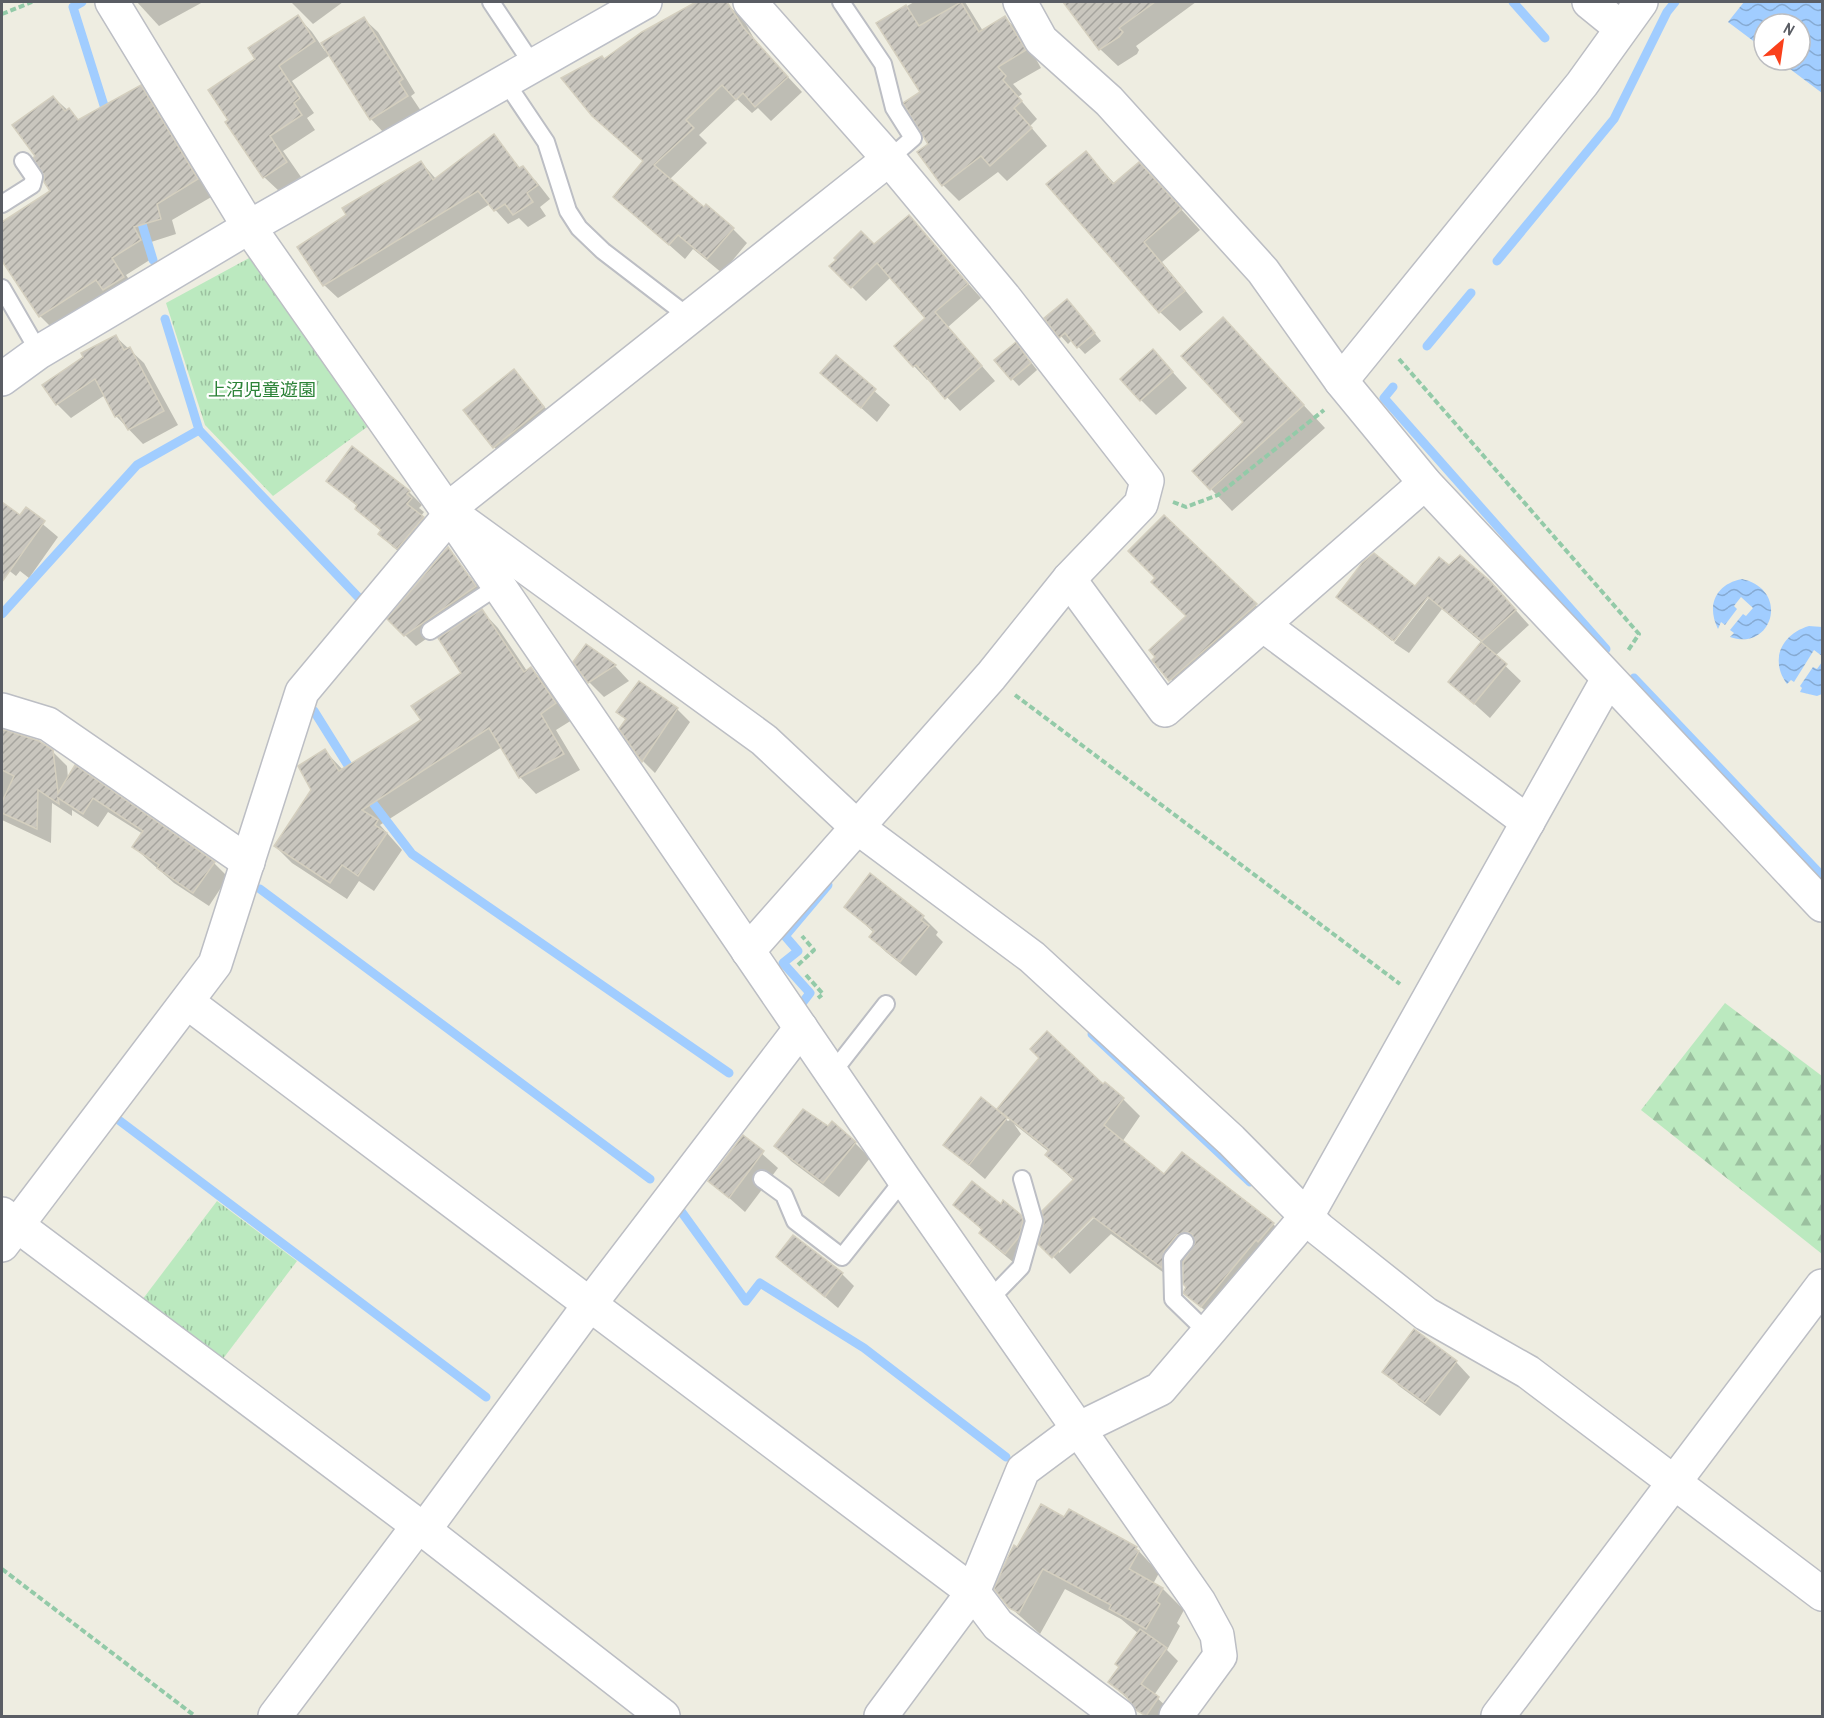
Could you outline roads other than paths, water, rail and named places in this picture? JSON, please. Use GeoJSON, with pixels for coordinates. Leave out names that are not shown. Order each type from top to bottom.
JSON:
{"type":"FeatureCollection","features":[{"type":"Feature","properties":{"kind":"street"},"geometry":{"type":"LineString","coordinates":[[112,2],[249,227],[448,513],[904,1179],[1199,1602],[1217,1635],[1220,1656],[1176,1716]]}},
{"type":"Feature","properties":{"kind":"street"},"geometry":{"type":"LineString","coordinates":[[2,379],[39,352],[249,227],[645,2]]}},
{"type":"Feature","properties":{"kind":"street"},"geometry":{"type":"LineString","coordinates":[[748,951],[991,676],[1069,579],[1141,504],[1147,481],[1005,297],[889,159],[750,2]]}},
{"type":"Feature","properties":{"kind":"street"},"geometry":{"type":"LineString","coordinates":[[1589,2],[1621,28]]}},
{"type":"Feature","properties":{"kind":"street"},"geometry":{"type":"LineString","coordinates":[[1344,386],[1448,245],[1582,84],[1641,2]]}},
{"type":"Feature","properties":{"kind":"street"},"geometry":{"type":"LineString","coordinates":[[1028,5],[1041,40],[1109,101],[1263,271],[1344,386],[1425,483],[1822,905]]}},
{"type":"Feature","properties":{"kind":"street"},"geometry":{"type":"LineString","coordinates":[[663,1716],[421,1528],[6,1228],[215,964],[302,692],[448,513],[889,159]]}},
{"type":"Feature","properties":{"kind":"street"},"geometry":{"type":"LineString","coordinates":[[1069,579],[1165,710],[1425,483]]}},
{"type":"Feature","properties":{"kind":"street"},"geometry":{"type":"LineString","coordinates":[[448,513],[764,740],[857,827],[1032,957],[1231,1140],[1307,1216],[1425,1314],[1528,1372],[1822,1594]]}},
{"type":"Feature","properties":{"kind":"street"},"geometry":{"type":"LineString","coordinates":[[1263,625],[1528,822]]}},
{"type":"Feature","properties":{"kind":"street"},"geometry":{"type":"LineString","coordinates":[[881,1716],[973,1592],[1023,1470],[1078,1429],[1160,1389],[1307,1216],[1608,679]]}},
{"type":"Feature","properties":{"kind":"street"},"geometry":{"type":"LineString","coordinates":[[2,710],[48,724],[248,862]]}},
{"type":"Feature","properties":{"kind":"street"},"geometry":{"type":"LineString","coordinates":[[186,1002],[973,1592],[998,1625],[1119,1716]]}},
{"type":"Feature","properties":{"kind":"street"},"geometry":{"type":"LineString","coordinates":[[275,1716],[421,1528],[798,1024]]}},
{"type":"Feature","properties":{"kind":"street"},"geometry":{"type":"LineString","coordinates":[[1498,1716],[1822,1286]]}},
{"type":"Feature","properties":{"kind":"lane"},"geometry":{"type":"LineString","coordinates":[[491,2],[546,142],[568,211],[579,228],[603,251],[690,317]]}},
{"type":"Feature","properties":{"kind":"lane"},"geometry":{"type":"LineString","coordinates":[[841,2],[883,64],[894,108],[913,138],[889,159]]}},
{"type":"Feature","properties":{"kind":"lane"},"geometry":{"type":"LineString","coordinates":[[2,204],[32,185],[34,177],[23,161]]}},
{"type":"Feature","properties":{"kind":"lane"},"geometry":{"type":"LineString","coordinates":[[2,288],[39,352]]}},
{"type":"Feature","properties":{"kind":"lane"},"geometry":{"type":"LineString","coordinates":[[430,631],[498,586]]}},
{"type":"Feature","properties":{"kind":"lane"},"geometry":{"type":"LineString","coordinates":[[832,1073],[886,1004]]}},
{"type":"Feature","properties":{"kind":"lane"},"geometry":{"type":"LineString","coordinates":[[762,1179],[784,1195],[795,1221],[842,1257],[904,1179]]}},
{"type":"Feature","properties":{"kind":"lane"},"geometry":{"type":"LineString","coordinates":[[988,1300],[1021,1267],[1034,1221],[1022,1179]]}},
{"type":"Feature","properties":{"kind":"lane"},"geometry":{"type":"LineString","coordinates":[[1185,1242],[1172,1258],[1173,1299],[1208,1333]]}},
{"type":"Feature","properties":{"kind":"water"},"geometry":{"type":"Polygon","coordinates":[[[1744,2],[1822,2],[1822,93],[1794,72],[1812,72],[1812,12],[1752,12],[1752,40],[1728,22],[1744,2]]]}},
{"type":"Feature","properties":{"kind":"water"},"geometry":{"type":"Polygon","coordinates":[[[1742,579],[1757,585],[1767,595],[1771,606],[1770,618],[1765,628],[1756,636],[1745,639],[1730,637],[1734,633],[1730,630],[1743,614],[1746,616],[1753,608],[1741,597],[1734,606],[1737,609],[1725,625],[1721,622],[1718,629],[1713,612],[1713,604],[1720,591],[1742,579]]]}},
{"type":"Feature","properties":{"kind":"water"},"geometry":{"type":"Polygon","coordinates":[[[1809,626],[1822,627],[1822,656],[1814,650],[1794,682],[1791,680],[1787,684],[1779,666],[1781,649],[1792,635],[1809,626]]]}},
{"type":"Feature","properties":{"kind":"water"},"geometry":{"type":"Polygon","coordinates":[[[1822,662],[1822,694],[1817,696],[1800,692],[1802,688],[1800,686],[1813,667],[1817,669],[1822,662]]]}},
{"type":"Feature","properties":{"kind":"waterway"},"geometry":{"type":"LineString","coordinates":[[82,2],[73,7],[107,115]]}},
{"type":"Feature","properties":{"kind":"waterway"},"geometry":{"type":"LineString","coordinates":[[1513,2],[1545,38]]}},
{"type":"Feature","properties":{"kind":"waterway"},"geometry":{"type":"LineString","coordinates":[[1497,261],[1614,119],[1667,12],[1675,2]]}},
{"type":"Feature","properties":{"kind":"waterway"},"geometry":{"type":"LineString","coordinates":[[139,214],[153,260]]}},
{"type":"Feature","properties":{"kind":"waterway"},"geometry":{"type":"LineString","coordinates":[[1427,346],[1471,293]]}},
{"type":"Feature","properties":{"kind":"waterway"},"geometry":{"type":"LineString","coordinates":[[2,614],[137,465],[199,430],[165,319]]}},
{"type":"Feature","properties":{"kind":"waterway"},"geometry":{"type":"LineString","coordinates":[[1393,387],[1384,398],[1606,649]]}},
{"type":"Feature","properties":{"kind":"waterway"},"geometry":{"type":"LineString","coordinates":[[199,430],[361,600]]}},
{"type":"Feature","properties":{"kind":"waterway"},"geometry":{"type":"LineString","coordinates":[[1634,678],[1822,876]]}},
{"type":"Feature","properties":{"kind":"waterway"},"geometry":{"type":"LineString","coordinates":[[314,711],[354,775]]}},
{"type":"Feature","properties":{"kind":"waterway"},"geometry":{"type":"LineString","coordinates":[[366,794],[412,854],[729,1073]]}},
{"type":"Feature","properties":{"kind":"waterway"},"geometry":{"type":"LineString","coordinates":[[803,1002],[810,993],[783,963],[798,951],[785,936],[828,885]]}},
{"type":"Feature","properties":{"kind":"waterway"},"geometry":{"type":"LineString","coordinates":[[260,889],[650,1179]]}},
{"type":"Feature","properties":{"kind":"waterway"},"geometry":{"type":"LineString","coordinates":[[1092,1034],[1250,1182]]}},
{"type":"Feature","properties":{"kind":"waterway"},"geometry":{"type":"LineString","coordinates":[[116,1118],[486,1397]]}},
{"type":"Feature","properties":{"kind":"waterway"},"geometry":{"type":"LineString","coordinates":[[678,1207],[746,1301],[760,1283],[864,1348],[1006,1457]]}},
{"type":"Feature","properties":{"kind":"park label","name":"上沼児童遊園"},"geometry":{"type":"Point","coordinates":[262,389]}}]}
